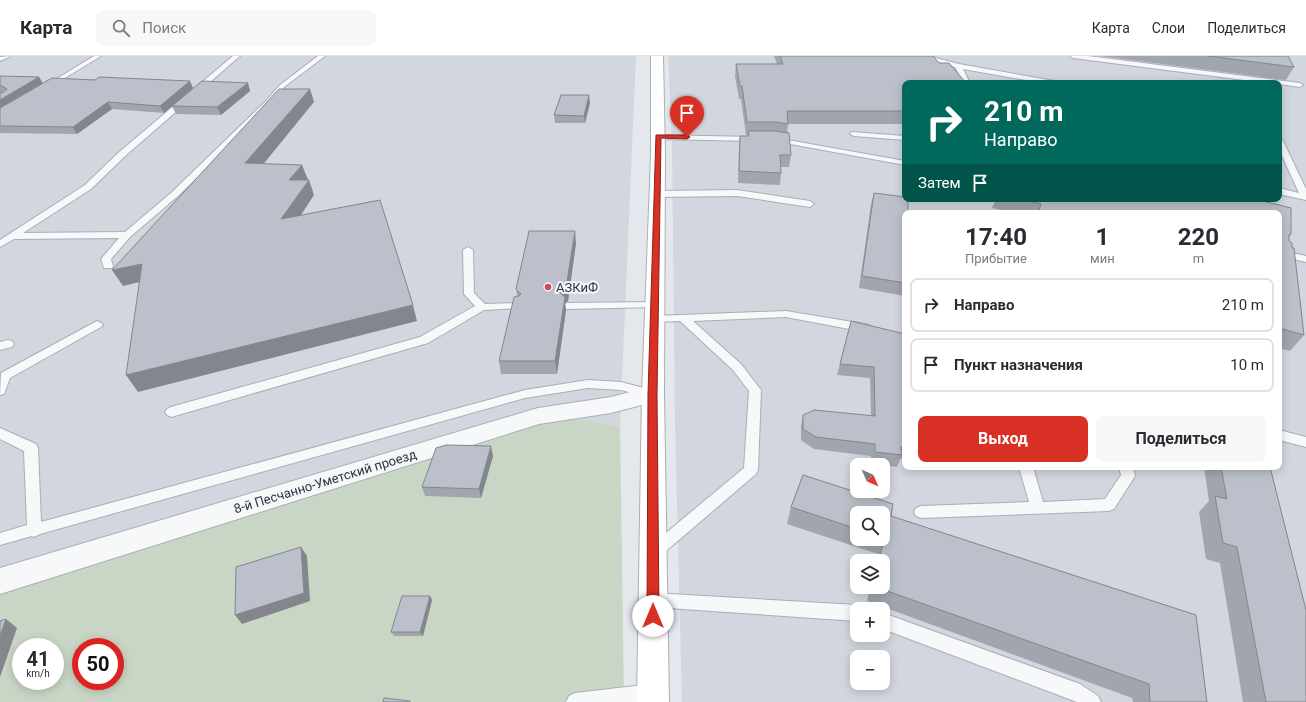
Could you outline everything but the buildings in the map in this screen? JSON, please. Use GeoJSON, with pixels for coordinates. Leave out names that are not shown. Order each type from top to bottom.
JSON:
{"type":"FeatureCollection","features":[{"type":"Feature","properties":{"kind":"main road"},"geometry":{"type":"LineString","coordinates":[[653,697],[653,394],[658,194],[656,56]]}},
{"type":"Feature","properties":{"kind":"street","name":"8-й Песчанно-Уметский проезд"},"geometry":{"type":"LineString","coordinates":[[0,581],[538,416],[611,405],[653,394]]}},
{"type":"Feature","properties":{"kind":"lane"},"geometry":{"type":"LineString","coordinates":[[0,59],[7,56]]}},
{"type":"Feature","properties":{"kind":"lane"},"geometry":{"type":"LineString","coordinates":[[39,91],[98,56]]}},
{"type":"Feature","properties":{"kind":"lane"},"geometry":{"type":"LineString","coordinates":[[0,244],[88,187],[126,150],[237,56]]}},
{"type":"Feature","properties":{"kind":"lane"},"geometry":{"type":"LineString","coordinates":[[108,266],[106,259],[127,235],[176,194],[270,102],[282,86],[322,56]]}},
{"type":"Feature","properties":{"kind":"lane"},"geometry":{"type":"LineString","coordinates":[[920,56],[958,66],[1037,80]]}},
{"type":"Feature","properties":{"kind":"lane"},"geometry":{"type":"LineString","coordinates":[[1073,56],[1261,80]]}},
{"type":"Feature","properties":{"kind":"lane"},"geometry":{"type":"LineString","coordinates":[[958,66],[966,80]]}},
{"type":"Feature","properties":{"kind":"lane"},"geometry":{"type":"LineString","coordinates":[[1282,83],[1300,85]]}},
{"type":"Feature","properties":{"kind":"lane"},"geometry":{"type":"LineString","coordinates":[[854,134],[902,138]]}},
{"type":"Feature","properties":{"kind":"lane"},"geometry":{"type":"LineString","coordinates":[[658,136],[774,139],[902,162]]}},
{"type":"Feature","properties":{"kind":"lane"},"geometry":{"type":"LineString","coordinates":[[1282,147],[1306,197]]}},
{"type":"Feature","properties":{"kind":"lane"},"geometry":{"type":"LineString","coordinates":[[1282,192],[1306,197]]}},
{"type":"Feature","properties":{"kind":"lane"},"geometry":{"type":"LineString","coordinates":[[658,194],[737,193],[810,204]]}},
{"type":"Feature","properties":{"kind":"lane"},"geometry":{"type":"LineString","coordinates":[[13,236],[127,235]]}},
{"type":"Feature","properties":{"kind":"lane"},"geometry":{"type":"LineString","coordinates":[[468,250],[469,294],[482,307]]}},
{"type":"Feature","properties":{"kind":"lane"},"geometry":{"type":"LineString","coordinates":[[1282,254],[1306,259]]}},
{"type":"Feature","properties":{"kind":"lane"},"geometry":{"type":"LineString","coordinates":[[171,412],[424,340],[482,307],[517,306]]}},
{"type":"Feature","properties":{"kind":"lane"},"geometry":{"type":"LineString","coordinates":[[567,306],[654,312],[684,318],[786,314],[879,331]]}},
{"type":"Feature","properties":{"kind":"lane"},"geometry":{"type":"LineString","coordinates":[[653,552],[751,470],[755,390],[737,367],[684,318]]}},
{"type":"Feature","properties":{"kind":"lane"},"geometry":{"type":"LineString","coordinates":[[0,390],[5,376],[97,325]]}},
{"type":"Feature","properties":{"kind":"lane"},"geometry":{"type":"LineString","coordinates":[[0,539],[34,531],[525,394],[588,384],[621,386],[653,394]]}},
{"type":"Feature","properties":{"kind":"lane"},"geometry":{"type":"LineString","coordinates":[[0,434],[31,448],[34,531]]}},
{"type":"Feature","properties":{"kind":"lane"},"geometry":{"type":"LineString","coordinates":[[1282,436],[1306,442]]}},
{"type":"Feature","properties":{"kind":"lane"},"geometry":{"type":"LineString","coordinates":[[1027,470],[1038,508]]}},
{"type":"Feature","properties":{"kind":"lane"},"geometry":{"type":"LineString","coordinates":[[921,512],[1109,505],[1128,476],[1127,470]]}},
{"type":"Feature","properties":{"kind":"lane"},"geometry":{"type":"LineString","coordinates":[[653,600],[850,613]]}},
{"type":"Feature","properties":{"kind":"lane"},"geometry":{"type":"LineString","coordinates":[[890,624],[1080,693],[1092,702]]}},
{"type":"Feature","properties":{"kind":"lane"},"geometry":{"type":"LineString","coordinates":[[575,702],[653,697]]}},
{"type":"Feature","properties":{"kind":"shaded area"},"geometry":{"type":"Polygon","coordinates":[[[0,56],[636,56],[620,426],[528,413],[0,574],[0,56]]]}},
{"type":"Feature","properties":{"kind":"shaded area"},"geometry":{"type":"Polygon","coordinates":[[[668,56],[1306,56],[1306,702],[682,702],[675,422],[672,142],[668,56]]]}},
{"type":"Feature","properties":{"kind":"green space"},"geometry":{"type":"Polygon","coordinates":[[[528,412],[620,426],[624,702],[0,702],[0,574],[528,412]]]}},
{"type":"Feature","properties":{"kind":"place","name":"АЗКиФ"},"geometry":{"type":"Point","coordinates":[548,287]}},
{"type":"Feature","properties":{"kind":"route"},"geometry":{"type":"LineString","coordinates":[[653,616],[653,394],[658,136],[687,137]]}}]}
